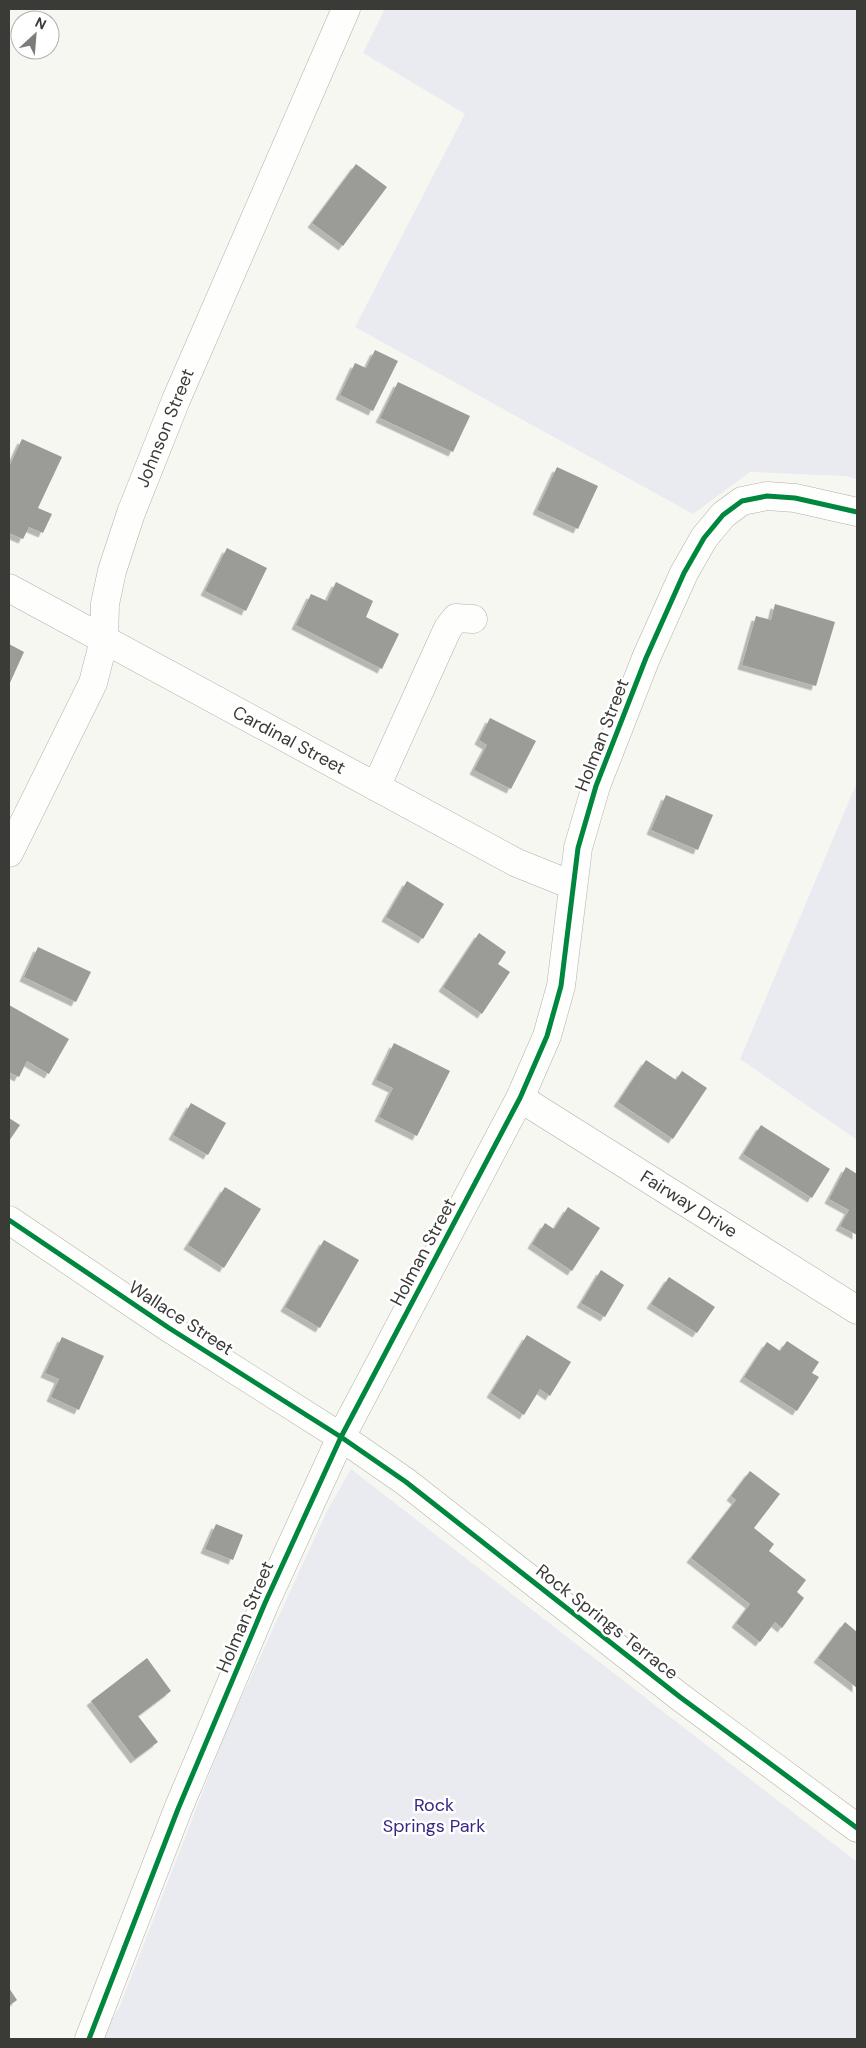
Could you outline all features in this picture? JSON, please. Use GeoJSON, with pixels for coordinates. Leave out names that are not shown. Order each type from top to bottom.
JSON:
{"type":"FeatureCollection","features":[{"type":"Feature","properties":{"kind":"street","name":"Johnson Street"},"geometry":{"type":"LineString","coordinates":[[9,853],[93,683],[104,640],[105,604],[112,571],[131,513],[176,400],[346,9]]}},
{"type":"Feature","properties":{"kind":"street","name":"Holman Street"},"geometry":{"type":"LineString","coordinates":[[91,2039],[178,1809],[265,1603],[340,1437],[520,1098],[547,1036],[561,986],[578,848],[596,786],[646,658],[684,573],[704,538],[723,515],[742,501],[767,496],[795,498],[857,512]]}},
{"type":"Feature","properties":{"kind":"street","name":"Cardinal Street"},"geometry":{"type":"LineString","coordinates":[[9,588],[517,864],[572,885]]}},
{"type":"Feature","properties":{"kind":"street"},"geometry":{"type":"LineString","coordinates":[[376,787],[448,628],[456,618],[472,619]]}},
{"type":"Feature","properties":{"kind":"street","name":"Fairway Drive"},"geometry":{"type":"LineString","coordinates":[[520,1098],[857,1310]]}},
{"type":"Feature","properties":{"kind":"street","name":"Wallace Street"},"geometry":{"type":"LineString","coordinates":[[9,1220],[169,1328],[340,1437]]}},
{"type":"Feature","properties":{"kind":"street","name":"Rock Springs Terrace"},"geometry":{"type":"LineString","coordinates":[[340,1437],[406,1482],[680,1697],[857,1828]]}},
{"type":"Feature","properties":{"kind":"green space"},"geometry":{"type":"Polygon","coordinates":[[[385,9],[857,9],[857,479],[845,476],[750,472],[693,514],[355,327],[465,114],[363,53],[385,9]]]}},
{"type":"Feature","properties":{"kind":"green space"},"geometry":{"type":"Polygon","coordinates":[[[857,782],[857,1140],[740,1059],[857,782]]]}},
{"type":"Feature","properties":{"kind":"green space","name":"Rock Springs Park"},"geometry":{"type":"Polygon","coordinates":[[[351,1469],[857,1862],[857,2039],[100,2039],[119,2008],[227,1729],[327,1511],[351,1469]]]}},
{"type":"Feature","properties":{"kind":"building"},"geometry":{"type":"Polygon","coordinates":[[[356,164],[387,187],[343,246],[312,223],[356,164]]]}},
{"type":"Feature","properties":{"kind":"building"},"geometry":{"type":"Polygon","coordinates":[[[375,350],[398,361],[373,411],[340,395],[355,363],[366,368],[375,350]]]}},
{"type":"Feature","properties":{"kind":"building"},"geometry":{"type":"Polygon","coordinates":[[[398,382],[470,416],[453,452],[380,418],[398,382]]]}},
{"type":"Feature","properties":{"kind":"building"},"geometry":{"type":"Polygon","coordinates":[[[22,439],[62,457],[38,508],[52,514],[43,533],[29,527],[23,539],[9,533],[9,467],[22,439]]]}},
{"type":"Feature","properties":{"kind":"building"},"geometry":{"type":"Polygon","coordinates":[[[557,467],[598,486],[578,529],[537,510],[557,467]]]}},
{"type":"Feature","properties":{"kind":"building"},"geometry":{"type":"Polygon","coordinates":[[[227,548],[267,568],[246,611],[205,591],[227,548]]]}},
{"type":"Feature","properties":{"kind":"building"},"geometry":{"type":"Polygon","coordinates":[[[336,582],[373,601],[366,617],[399,634],[382,669],[296,625],[311,594],[327,601],[336,582]]]}},
{"type":"Feature","properties":{"kind":"building"},"geometry":{"type":"Polygon","coordinates":[[[775,604],[835,622],[816,686],[742,665],[756,616],[771,620],[775,604]]]}},
{"type":"Feature","properties":{"kind":"building"},"geometry":{"type":"Polygon","coordinates":[[[9,644],[24,652],[9,685],[9,644]]]}},
{"type":"Feature","properties":{"kind":"building"},"geometry":{"type":"Polygon","coordinates":[[[490,718],[536,741],[511,789],[474,770],[487,745],[479,740],[490,718]]]}},
{"type":"Feature","properties":{"kind":"building"},"geometry":{"type":"Polygon","coordinates":[[[666,795],[713,815],[698,850],[651,830],[666,795]]]}},
{"type":"Feature","properties":{"kind":"building"},"geometry":{"type":"Polygon","coordinates":[[[407,881],[444,904],[423,939],[386,917],[407,881]]]}},
{"type":"Feature","properties":{"kind":"building"},"geometry":{"type":"Polygon","coordinates":[[[479,933],[506,952],[498,964],[510,972],[482,1014],[443,987],[479,933]]]}},
{"type":"Feature","properties":{"kind":"building"},"geometry":{"type":"Polygon","coordinates":[[[38,947],[91,972],[76,1002],[24,977],[38,947]]]}},
{"type":"Feature","properties":{"kind":"building"},"geometry":{"type":"Polygon","coordinates":[[[9,1005],[69,1039],[49,1074],[27,1061],[19,1077],[9,1072],[9,1005]]]}},
{"type":"Feature","properties":{"kind":"building"},"geometry":{"type":"Polygon","coordinates":[[[394,1043],[450,1071],[417,1136],[379,1117],[393,1088],[376,1080],[394,1043]]]}},
{"type":"Feature","properties":{"kind":"building"},"geometry":{"type":"Polygon","coordinates":[[[646,1060],[676,1080],[682,1071],[707,1088],[673,1139],[618,1102],[646,1060]]]}},
{"type":"Feature","properties":{"kind":"building"},"geometry":{"type":"Polygon","coordinates":[[[191,1103],[226,1123],[208,1155],[173,1135],[191,1103]]]}},
{"type":"Feature","properties":{"kind":"building"},"geometry":{"type":"Polygon","coordinates":[[[9,1118],[20,1125],[9,1141],[9,1118]]]}},
{"type":"Feature","properties":{"kind":"building"},"geometry":{"type":"Polygon","coordinates":[[[761,1125],[830,1169],[812,1198],[743,1154],[761,1125]]]}},
{"type":"Feature","properties":{"kind":"building"},"geometry":{"type":"Polygon","coordinates":[[[846,1167],[857,1174],[857,1235],[840,1226],[849,1210],[829,1199],[846,1167]]]}},
{"type":"Feature","properties":{"kind":"building"},"geometry":{"type":"Polygon","coordinates":[[[225,1187],[261,1209],[224,1268],[188,1245],[225,1187]]]}},
{"type":"Feature","properties":{"kind":"building"},"geometry":{"type":"Polygon","coordinates":[[[568,1207],[600,1228],[572,1271],[532,1244],[545,1223],[554,1229],[568,1207]]]}},
{"type":"Feature","properties":{"kind":"building"},"geometry":{"type":"Polygon","coordinates":[[[324,1240],[359,1260],[320,1328],[285,1307],[324,1240]]]}},
{"type":"Feature","properties":{"kind":"building"},"geometry":{"type":"Polygon","coordinates":[[[601,1270],[624,1285],[605,1317],[581,1303],[601,1270]]]}},
{"type":"Feature","properties":{"kind":"building"},"geometry":{"type":"Polygon","coordinates":[[[669,1277],[715,1307],[697,1333],[651,1304],[669,1277]]]}},
{"type":"Feature","properties":{"kind":"building"},"geometry":{"type":"Polygon","coordinates":[[[527,1335],[571,1362],[550,1396],[540,1389],[524,1415],[491,1393],[527,1335]]]}},
{"type":"Feature","properties":{"kind":"building"},"geometry":{"type":"Polygon","coordinates":[[[62,1337],[104,1356],[79,1410],[51,1397],[59,1379],[45,1373],[62,1337]]]}},
{"type":"Feature","properties":{"kind":"building"},"geometry":{"type":"Polygon","coordinates":[[[787,1341],[819,1362],[812,1373],[819,1377],[797,1411],[744,1377],[767,1342],[780,1351],[787,1341]]]}},
{"type":"Feature","properties":{"kind":"building"},"geometry":{"type":"Polygon","coordinates":[[[750,1471],[780,1494],[754,1528],[774,1544],[769,1551],[806,1580],[797,1592],[804,1598],[782,1628],[775,1622],[760,1642],[736,1623],[750,1604],[691,1558],[736,1500],[731,1496],[750,1471]]]}},
{"type":"Feature","properties":{"kind":"building"},"geometry":{"type":"Polygon","coordinates":[[[216,1524],[243,1535],[233,1560],[205,1549],[216,1524]]]}},
{"type":"Feature","properties":{"kind":"building"},"geometry":{"type":"Polygon","coordinates":[[[845,1622],[857,1632],[857,1688],[818,1658],[845,1622]]]}},
{"type":"Feature","properties":{"kind":"building"},"geometry":{"type":"Polygon","coordinates":[[[147,1658],[171,1691],[138,1716],[158,1742],[135,1759],[91,1701],[147,1658]]]}},
{"type":"Feature","properties":{"kind":"building"},"geometry":{"type":"Polygon","coordinates":[[[9,1988],[17,2000],[9,2006],[9,1988]]]}},
{"type":"Feature","properties":{"kind":"cycle path"},"geometry":{"type":"LineString","coordinates":[[89,2039],[178,1809],[265,1603],[341,1437],[520,1098],[547,1036],[561,986],[578,848],[596,786],[646,658],[684,573],[704,538],[723,515],[742,501],[767,496],[795,498],[857,512]]}},
{"type":"Feature","properties":{"kind":"cycle path"},"geometry":{"type":"LineString","coordinates":[[9,1220],[169,1328],[341,1437],[406,1482],[680,1697],[857,1828]]}}]}
